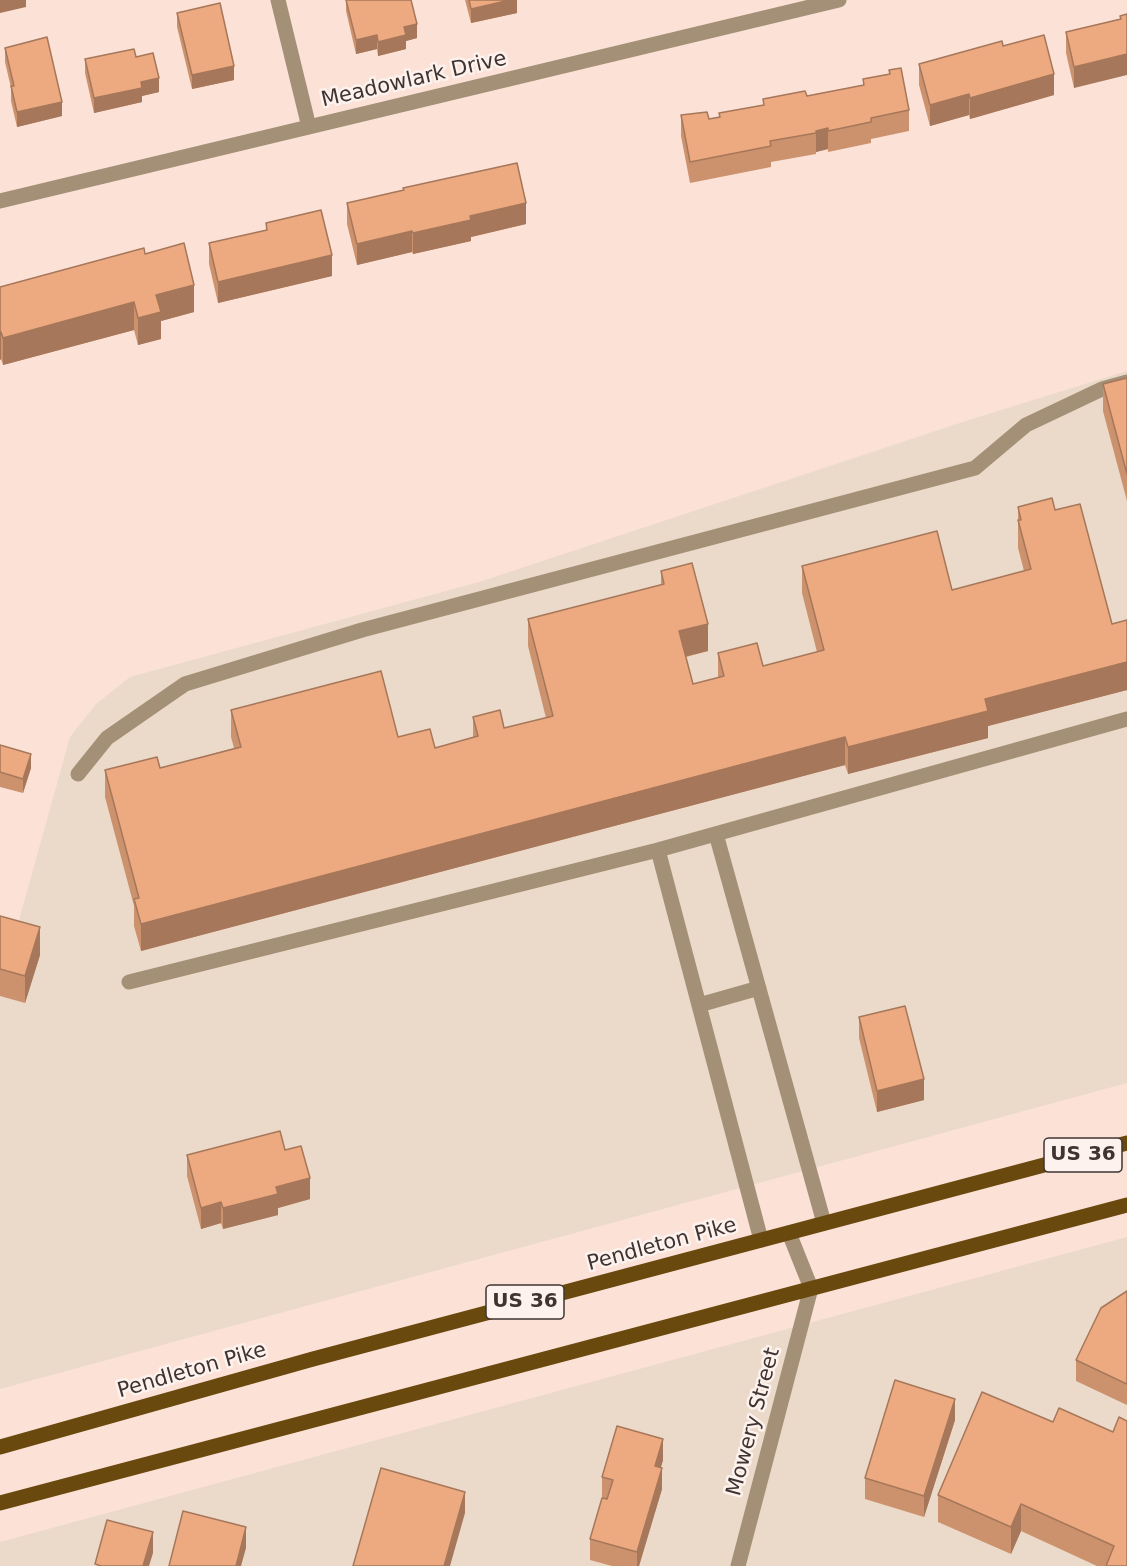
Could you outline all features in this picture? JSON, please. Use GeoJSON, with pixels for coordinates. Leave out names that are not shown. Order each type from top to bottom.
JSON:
{"type":"FeatureCollection","features":[{"type":"Feature","properties":{"kind":"main road","name":"Pendleton Pike"},"geometry":{"type":"LineString","coordinates":[[0,1447],[313,1359],[1127,1143]]}},
{"type":"Feature","properties":{"kind":"main road"},"geometry":{"type":"LineString","coordinates":[[0,1503],[1127,1205]]}},
{"type":"Feature","properties":{"kind":"street"},"geometry":{"type":"LineString","coordinates":[[278,0],[309,127]]}},
{"type":"Feature","properties":{"kind":"street","name":"Meadowlark Drive"},"geometry":{"type":"LineString","coordinates":[[0,201],[839,0]]}},
{"type":"Feature","properties":{"kind":"street"},"geometry":{"type":"LineString","coordinates":[[78,774],[107,738],[185,684],[362,630],[975,468],[1026,425],[1102,389],[1127,382]]}},
{"type":"Feature","properties":{"kind":"street"},"geometry":{"type":"LineString","coordinates":[[129,982],[658,850],[1127,719]]}},
{"type":"Feature","properties":{"kind":"street"},"geometry":{"type":"LineString","coordinates":[[716,834],[824,1223]]}},
{"type":"Feature","properties":{"kind":"street"},"geometry":{"type":"LineString","coordinates":[[658,850],[761,1240]]}},
{"type":"Feature","properties":{"kind":"street"},"geometry":{"type":"LineString","coordinates":[[699,1005],[759,988]]}},
{"type":"Feature","properties":{"kind":"street"},"geometry":{"type":"LineString","coordinates":[[789,1233],[811,1288]]}},
{"type":"Feature","properties":{"kind":"street","name":"Mowery Street"},"geometry":{"type":"LineString","coordinates":[[738,1566],[811,1288]]}},
{"type":"Feature","properties":{"kind":"shaded area"},"geometry":{"type":"Polygon","coordinates":[[[1127,371],[1127,1083],[0,1389],[0,935],[14,938],[70,737],[96,704],[130,677],[479,582],[972,419],[1127,371]]]}},
{"type":"Feature","properties":{"kind":"shaded area"},"geometry":{"type":"Polygon","coordinates":[[[1127,1237],[1127,1566],[0,1566],[0,1542],[1127,1237]]]}},
{"type":"Feature","properties":{"kind":"building"},"geometry":{"type":"Polygon","coordinates":[[[346,0],[411,0],[417,24],[404,27],[406,35],[378,42],[377,35],[356,40],[346,0]]]}},
{"type":"Feature","properties":{"kind":"building"},"geometry":{"type":"Polygon","coordinates":[[[469,0],[510,0],[471,9],[469,0]]]}},
{"type":"Feature","properties":{"kind":"building"},"geometry":{"type":"Polygon","coordinates":[[[220,3],[234,66],[192,75],[177,13],[220,3]]]}},
{"type":"Feature","properties":{"kind":"building"},"geometry":{"type":"Polygon","coordinates":[[[1127,14],[1127,54],[1074,67],[1066,32],[1121,19],[1120,16],[1127,14]]]}},
{"type":"Feature","properties":{"kind":"building"},"geometry":{"type":"Polygon","coordinates":[[[1044,35],[1054,74],[970,98],[969,94],[930,105],[919,64],[1002,41],[1003,46],[1044,35]]]}},
{"type":"Feature","properties":{"kind":"building"},"geometry":{"type":"Polygon","coordinates":[[[47,37],[62,102],[17,112],[11,86],[14,86],[5,48],[47,37]]]}},
{"type":"Feature","properties":{"kind":"building"},"geometry":{"type":"Polygon","coordinates":[[[134,49],[136,57],[153,53],[159,78],[141,82],[142,88],[94,98],[85,59],[134,49]]]}},
{"type":"Feature","properties":{"kind":"building"},"geometry":{"type":"Polygon","coordinates":[[[901,68],[909,110],[871,118],[871,122],[828,131],[828,128],[816,131],[816,133],[770,141],[771,146],[690,162],[681,115],[707,112],[709,119],[720,117],[719,113],[764,105],[763,99],[805,91],[807,96],[864,85],[863,79],[890,74],[889,70],[901,68]]]}},
{"type":"Feature","properties":{"kind":"building"},"geometry":{"type":"Polygon","coordinates":[[[517,163],[526,203],[470,216],[471,220],[357,244],[347,203],[517,163]]]}},
{"type":"Feature","properties":{"kind":"building"},"geometry":{"type":"Polygon","coordinates":[[[321,210],[332,255],[218,282],[209,243],[267,230],[266,223],[321,210]]]}},
{"type":"Feature","properties":{"kind":"building"},"geometry":{"type":"Polygon","coordinates":[[[184,243],[194,285],[156,295],[161,312],[138,318],[134,302],[3,338],[0,333],[0,287],[144,248],[145,254],[184,243]]]}},
{"type":"Feature","properties":{"kind":"building"},"geometry":{"type":"Polygon","coordinates":[[[1127,378],[1127,474],[1103,384],[1127,378]]]}},
{"type":"Feature","properties":{"kind":"building"},"geometry":{"type":"Polygon","coordinates":[[[1052,498],[1055,510],[1080,504],[1112,624],[1127,620],[1127,662],[985,699],[988,711],[848,747],[845,737],[141,924],[134,899],[139,898],[105,770],[157,757],[160,768],[241,747],[231,710],[381,671],[398,737],[430,729],[435,748],[478,736],[473,717],[500,710],[504,728],[553,716],[528,619],[664,584],[661,571],[692,563],[708,624],[679,631],[693,684],[724,676],[718,653],[757,643],[763,666],[824,650],[802,566],[937,531],[952,590],[1031,569],[1018,520],[1021,520],[1018,507],[1052,498]]]}},
{"type":"Feature","properties":{"kind":"building"},"geometry":{"type":"Polygon","coordinates":[[[0,745],[31,754],[23,779],[0,772],[0,745]]]}},
{"type":"Feature","properties":{"kind":"building"},"geometry":{"type":"Polygon","coordinates":[[[0,916],[40,927],[25,976],[0,969],[0,916]]]}},
{"type":"Feature","properties":{"kind":"building"},"geometry":{"type":"Polygon","coordinates":[[[905,1006],[924,1079],[877,1091],[859,1017],[905,1006]]]}},
{"type":"Feature","properties":{"kind":"building"},"geometry":{"type":"Polygon","coordinates":[[[280,1131],[285,1150],[301,1146],[310,1178],[276,1187],[278,1194],[223,1208],[221,1202],[201,1208],[187,1155],[280,1131]]]}},
{"type":"Feature","properties":{"kind":"building"},"geometry":{"type":"Polygon","coordinates":[[[1127,1291],[1127,1384],[1076,1360],[1101,1308],[1127,1291]]]}},
{"type":"Feature","properties":{"kind":"building"},"geometry":{"type":"Polygon","coordinates":[[[895,1380],[955,1399],[924,1496],[865,1478],[895,1380]]]}},
{"type":"Feature","properties":{"kind":"building"},"geometry":{"type":"Polygon","coordinates":[[[982,1392],[1053,1422],[1059,1408],[1113,1432],[1119,1417],[1127,1421],[1127,1566],[1106,1566],[1114,1546],[1021,1504],[1011,1527],[938,1495],[982,1392]]]}},
{"type":"Feature","properties":{"kind":"building"},"geometry":{"type":"Polygon","coordinates":[[[617,1426],[663,1439],[655,1466],[662,1468],[637,1552],[590,1539],[602,1498],[607,1499],[613,1480],[602,1477],[617,1426]]]}},
{"type":"Feature","properties":{"kind":"building"},"geometry":{"type":"Polygon","coordinates":[[[381,1468],[465,1492],[444,1566],[353,1566],[381,1468]]]}},
{"type":"Feature","properties":{"kind":"building"},"geometry":{"type":"Polygon","coordinates":[[[183,1511],[246,1527],[236,1566],[169,1566],[183,1511]]]}},
{"type":"Feature","properties":{"kind":"building"},"geometry":{"type":"Polygon","coordinates":[[[107,1520],[153,1532],[143,1566],[95,1564],[107,1520]]]}}]}
